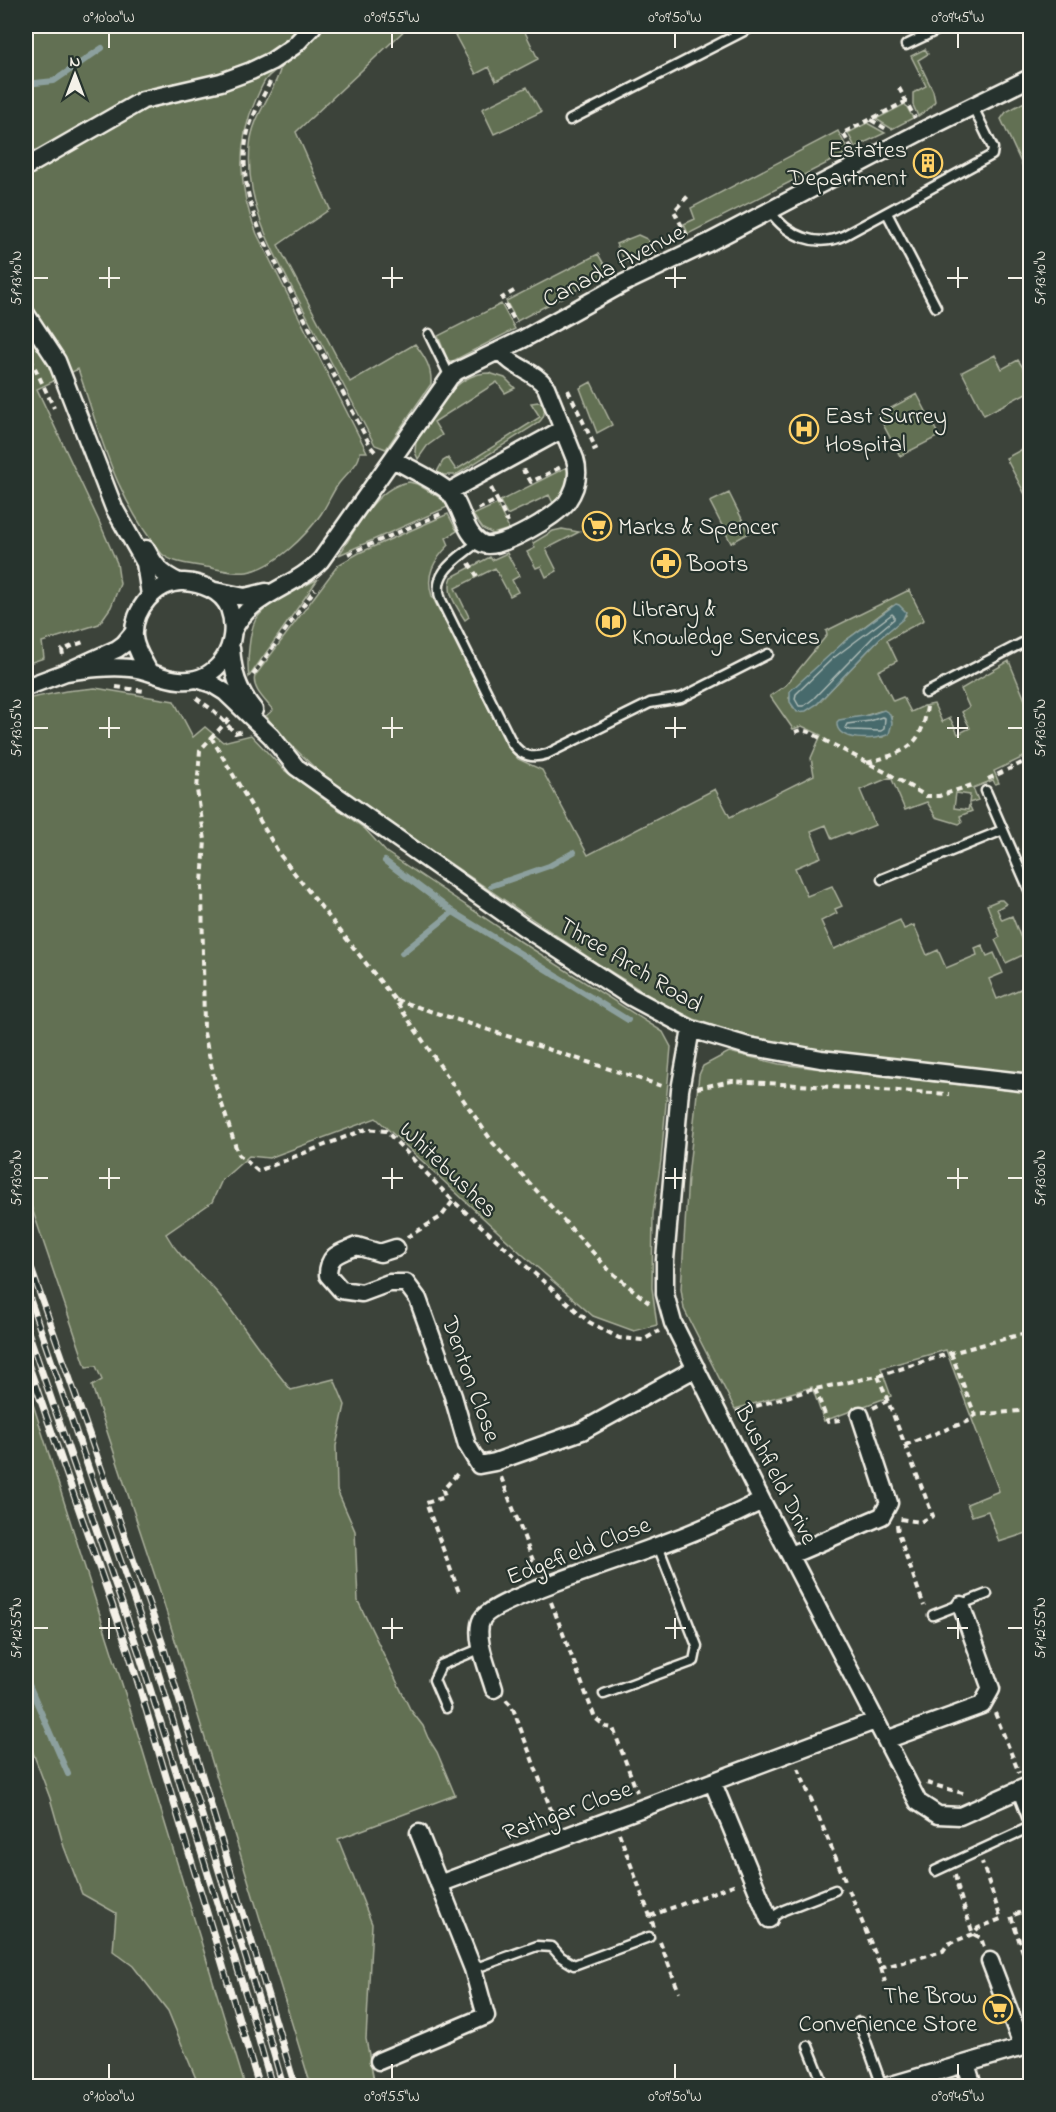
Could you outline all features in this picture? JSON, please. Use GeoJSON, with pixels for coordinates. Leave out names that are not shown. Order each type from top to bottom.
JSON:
{"type":"FeatureCollection","features":[{"type":"Feature","properties":{"kind":"street"},"geometry":{"type":"LineString","coordinates":[[26,167],[143,100],[221,82],[251,72],[294,46],[313,26]]}},
{"type":"Feature","properties":{"kind":"street","name":"Canada Avenue"},"geometry":{"type":"LineString","coordinates":[[232,639],[238,622],[252,606],[321,560],[450,377],[470,364],[624,283],[708,243],[1030,78]]}},
{"type":"Feature","properties":{"kind":"street"},"geometry":{"type":"LineString","coordinates":[[26,314],[57,361],[114,508],[145,563],[150,595]]}},
{"type":"Feature","properties":{"kind":"street"},"geometry":{"type":"LineString","coordinates":[[391,461],[448,492],[473,536],[492,546],[558,512],[573,491],[578,470],[543,382],[507,361],[500,350]]}},
{"type":"Feature","properties":{"kind":"street"},"geometry":{"type":"LineString","coordinates":[[448,492],[563,429]]}},
{"type":"Feature","properties":{"kind":"street"},"geometry":{"type":"LineString","coordinates":[[114,508],[136,531],[154,563],[165,576],[179,582]]}},
{"type":"Feature","properties":{"kind":"street","name":"Canada Avenue"},"geometry":{"type":"LineString","coordinates":[[213,590],[238,596],[252,596],[292,581]]}},
{"type":"Feature","properties":{"kind":"street"},"geometry":{"type":"LineString","coordinates":[[66,672],[115,667],[148,670],[179,680],[197,679],[217,668],[232,639],[227,605],[213,590],[196,583],[179,582],[163,586],[150,595],[136,615],[134,632],[137,648],[148,670]]}},
{"type":"Feature","properties":{"kind":"street"},"geometry":{"type":"LineString","coordinates":[[26,687],[66,672],[124,644],[134,632]]}},
{"type":"Feature","properties":{"kind":"street","name":"Three Arch Road"},"geometry":{"type":"LineString","coordinates":[[232,639],[233,672],[239,689],[271,736]]}},
{"type":"Feature","properties":{"kind":"street","name":"Three Arch Road"},"geometry":{"type":"LineString","coordinates":[[197,679],[225,692],[271,736],[296,767],[513,919],[631,997],[692,1029],[748,1046],[821,1059],[1030,1083]]}},
{"type":"Feature","properties":{"kind":"street","name":"Bushfield Drive"},"geometry":{"type":"LineString","coordinates":[[692,1029],[681,1089],[665,1260],[665,1294],[673,1323],[874,1721],[918,1802],[938,1815],[960,1816],[1021,1784]]}},
{"type":"Feature","properties":{"kind":"street","name":"Denton Close"},"geometry":{"type":"LineString","coordinates":[[396,1248],[380,1253],[357,1246],[334,1256],[328,1264],[328,1275],[341,1290],[362,1293],[389,1283],[406,1283],[418,1299],[453,1396],[467,1445],[479,1465],[495,1462],[582,1431],[696,1368]]}},
{"type":"Feature","properties":{"kind":"street"},"geometry":{"type":"LineString","coordinates":[[791,1555],[882,1516],[889,1503],[860,1415]]}},
{"type":"Feature","properties":{"kind":"street","name":"Edgefield Close"},"geometry":{"type":"LineString","coordinates":[[494,1689],[478,1632],[482,1617],[494,1607],[658,1546],[762,1501]]}},
{"type":"Feature","properties":{"kind":"street"},"geometry":{"type":"LineString","coordinates":[[886,1740],[982,1705],[987,1697],[991,1689],[961,1605]]}},
{"type":"Feature","properties":{"kind":"street","name":"Rathgar Close"},"geometry":{"type":"LineString","coordinates":[[439,1884],[874,1721]]}},
{"type":"Feature","properties":{"kind":"street"},"geometry":{"type":"LineString","coordinates":[[713,1783],[769,1919]]}},
{"type":"Feature","properties":{"kind":"street"},"geometry":{"type":"LineString","coordinates":[[379,2061],[486,2016],[473,1969],[419,1833]]}},
{"type":"Feature","properties":{"kind":"street"},"geometry":{"type":"LineString","coordinates":[[888,2086],[1027,2046],[990,1961]]}},
{"type":"Feature","properties":{"kind":"street"},"geometry":{"type":"LineString","coordinates":[[966,2064],[973,2086]]}},
{"type":"Feature","properties":{"kind":"lane"},"geometry":{"type":"LineString","coordinates":[[570,120],[754,26]]}},
{"type":"Feature","properties":{"kind":"lane"},"geometry":{"type":"LineString","coordinates":[[906,45],[927,30],[946,26]]}},
{"type":"Feature","properties":{"kind":"lane"},"geometry":{"type":"LineString","coordinates":[[770,211],[778,223],[788,231],[808,239],[824,242],[842,237],[993,154],[992,144],[973,106]]}},
{"type":"Feature","properties":{"kind":"lane"},"geometry":{"type":"LineString","coordinates":[[887,213],[936,307]]}},
{"type":"Feature","properties":{"kind":"lane"},"geometry":{"type":"LineString","coordinates":[[429,334],[450,377]]}},
{"type":"Feature","properties":{"kind":"lane"},"geometry":{"type":"LineString","coordinates":[[479,541],[446,569],[440,579],[439,595],[512,743],[522,754],[531,756],[547,754],[650,703],[681,698],[768,654]]}},
{"type":"Feature","properties":{"kind":"lane"},"geometry":{"type":"LineString","coordinates":[[926,693],[1030,639]]}},
{"type":"Feature","properties":{"kind":"lane"},"geometry":{"type":"LineString","coordinates":[[986,791],[1030,892]]}},
{"type":"Feature","properties":{"kind":"lane"},"geometry":{"type":"LineString","coordinates":[[882,879],[1003,830]]}},
{"type":"Feature","properties":{"kind":"lane"},"geometry":{"type":"LineString","coordinates":[[604,1695],[694,1661],[697,1646],[658,1546]]}},
{"type":"Feature","properties":{"kind":"lane"},"geometry":{"type":"LineString","coordinates":[[933,1615],[987,1594]]}},
{"type":"Feature","properties":{"kind":"lane"},"geometry":{"type":"LineString","coordinates":[[446,1708],[434,1680],[441,1665],[482,1648]]}},
{"type":"Feature","properties":{"kind":"lane"},"geometry":{"type":"LineString","coordinates":[[935,1870],[979,1852],[1030,1826],[1021,1784]]}},
{"type":"Feature","properties":{"kind":"lane"},"geometry":{"type":"LineString","coordinates":[[769,1919],[784,1910],[835,1890]]}},
{"type":"Feature","properties":{"kind":"lane"},"geometry":{"type":"LineString","coordinates":[[473,1969],[537,1946],[552,1947],[561,1957],[574,1965],[649,1937]]}},
{"type":"Feature","properties":{"kind":"lane"},"geometry":{"type":"LineString","coordinates":[[859,2022],[882,2086]]}},
{"type":"Feature","properties":{"kind":"lane"},"geometry":{"type":"LineString","coordinates":[[808,2046],[824,2086]]}},
{"type":"Feature","properties":{"kind":"path"},"geometry":{"type":"LineString","coordinates":[[272,61],[275,71],[247,136],[246,177],[252,211],[264,242],[371,447],[376,453],[391,461]]}},
{"type":"Feature","properties":{"kind":"path"},"geometry":{"type":"LineString","coordinates":[[899,88],[916,121]]}},
{"type":"Feature","properties":{"kind":"path"},"geometry":{"type":"LineString","coordinates":[[854,152],[843,133],[907,101]]}},
{"type":"Feature","properties":{"kind":"path"},"geometry":{"type":"LineString","coordinates":[[870,119],[893,133]]}},
{"type":"Feature","properties":{"kind":"path"},"geometry":{"type":"LineString","coordinates":[[687,237],[674,211],[689,195]]}},
{"type":"Feature","properties":{"kind":"path"},"geometry":{"type":"LineString","coordinates":[[514,291],[502,298],[519,329]]}},
{"type":"Feature","properties":{"kind":"path"},"geometry":{"type":"LineString","coordinates":[[26,349],[57,415]]}},
{"type":"Feature","properties":{"kind":"path"},"geometry":{"type":"LineString","coordinates":[[345,555],[448,510],[454,520],[497,500],[515,536]]}},
{"type":"Feature","properties":{"kind":"path"},"geometry":{"type":"LineString","coordinates":[[250,678],[313,592]]}},
{"type":"Feature","properties":{"kind":"path"},"geometry":{"type":"LineString","coordinates":[[83,642],[92,639]]}},
{"type":"Feature","properties":{"kind":"path"},"geometry":{"type":"LineString","coordinates":[[112,686],[145,691]]}},
{"type":"Feature","properties":{"kind":"path"},"geometry":{"type":"LineString","coordinates":[[867,763],[902,752],[912,745],[923,724],[927,708],[926,693]]}},
{"type":"Feature","properties":{"kind":"path"},"geometry":{"type":"LineString","coordinates":[[193,696],[235,733],[243,731]]}},
{"type":"Feature","properties":{"kind":"path"},"geometry":{"type":"LineString","coordinates":[[225,723],[211,737],[280,855],[395,1000],[493,1143],[609,1270],[673,1323]]}},
{"type":"Feature","properties":{"kind":"path"},"geometry":{"type":"LineString","coordinates":[[795,732],[804,730],[889,774],[921,795],[931,797],[982,781],[1030,759]]}},
{"type":"Feature","properties":{"kind":"path","name":"Whitebushes"},"geometry":{"type":"LineString","coordinates":[[211,737],[200,750],[197,790],[205,840],[202,883],[204,1033],[216,1086],[238,1154],[258,1171],[366,1129],[386,1131],[453,1201],[589,1322],[619,1338],[644,1340],[673,1323]]}},
{"type":"Feature","properties":{"kind":"path"},"geometry":{"type":"LineString","coordinates":[[395,1000],[662,1086],[681,1089]]}},
{"type":"Feature","properties":{"kind":"path"},"geometry":{"type":"LineString","coordinates":[[695,1078],[693,1088],[732,1081],[957,1094]]}},
{"type":"Feature","properties":{"kind":"path"},"geometry":{"type":"LineString","coordinates":[[396,1248],[404,1239],[441,1217],[453,1201]]}},
{"type":"Feature","properties":{"kind":"path"},"geometry":{"type":"LineString","coordinates":[[722,1419],[740,1411],[815,1388],[878,1376],[1030,1332]]}},
{"type":"Feature","properties":{"kind":"path"},"geometry":{"type":"LineString","coordinates":[[951,1353],[975,1415]]}},
{"type":"Feature","properties":{"kind":"path"},"geometry":{"type":"LineString","coordinates":[[878,1376],[933,1516],[920,1522],[896,1518],[898,1533],[926,1610],[933,1615]]}},
{"type":"Feature","properties":{"kind":"path"},"geometry":{"type":"LineString","coordinates":[[815,1388],[828,1422],[860,1415]]}},
{"type":"Feature","properties":{"kind":"path"},"geometry":{"type":"LineString","coordinates":[[905,1445],[971,1420],[975,1415],[1030,1410]]}},
{"type":"Feature","properties":{"kind":"path"},"geometry":{"type":"LineString","coordinates":[[495,1462],[543,1587]]}},
{"type":"Feature","properties":{"kind":"path"},"geometry":{"type":"LineString","coordinates":[[457,1474],[443,1490],[445,1497],[426,1503],[460,1595]]}},
{"type":"Feature","properties":{"kind":"path"},"geometry":{"type":"LineString","coordinates":[[494,1689],[512,1706],[561,1838]]}},
{"type":"Feature","properties":{"kind":"path"},"geometry":{"type":"LineString","coordinates":[[987,1697],[999,1721],[1021,1784]]}},
{"type":"Feature","properties":{"kind":"path"},"geometry":{"type":"LineString","coordinates":[[792,1753],[885,1982]]}},
{"type":"Feature","properties":{"kind":"path"},"geometry":{"type":"LineString","coordinates":[[921,1777],[924,1783],[974,1795]]}},
{"type":"Feature","properties":{"kind":"path"},"geometry":{"type":"LineString","coordinates":[[614,1818],[679,1992]]}},
{"type":"Feature","properties":{"kind":"path"},"geometry":{"type":"LineString","coordinates":[[881,1968],[943,1951],[948,1944],[973,1934],[978,1928],[1001,1920],[979,1852]]}},
{"type":"Feature","properties":{"kind":"path"},"geometry":{"type":"LineString","coordinates":[[953,1863],[959,1892],[973,1934],[981,1938],[990,1961]]}},
{"type":"Feature","properties":{"kind":"path"},"geometry":{"type":"LineString","coordinates":[[650,1916],[752,1877]]}},
{"type":"Feature","properties":{"kind":"path"},"geometry":{"type":"LineString","coordinates":[[1030,1909],[1011,1916],[1030,1973]]}},
{"type":"Feature","properties":{"kind":"green space"},"geometry":{"type":"Polygon","coordinates":[[[26,26],[409,26],[296,132],[330,209],[278,245],[350,382],[415,344],[427,363],[431,384],[386,449],[375,445],[276,258],[253,193],[250,146],[255,125],[281,67],[263,84],[245,132],[242,166],[246,201],[257,234],[367,452],[360,452],[355,466],[337,486],[321,514],[307,532],[278,558],[247,572],[231,572],[183,563],[162,554],[132,511],[111,466],[78,369],[37,389],[117,563],[120,584],[111,607],[99,624],[42,642],[44,658],[26,664],[26,26]]]}},
{"type":"Feature","properties":{"kind":"green space"},"geometry":{"type":"Polygon","coordinates":[[[473,26],[522,26],[538,59],[496,81],[489,67],[476,74],[455,35],[473,26]]]}},
{"type":"Feature","properties":{"kind":"green space"},"geometry":{"type":"Polygon","coordinates":[[[925,49],[928,54],[918,60],[933,91],[935,101],[931,107],[918,116],[913,105],[913,93],[926,86],[911,56],[925,49]]]}},
{"type":"Feature","properties":{"kind":"green space"},"geometry":{"type":"Polygon","coordinates":[[[527,87],[541,112],[494,134],[482,109],[527,87]]]}},
{"type":"Feature","properties":{"kind":"green space"},"geometry":{"type":"Polygon","coordinates":[[[1030,99],[1030,182],[1001,119],[1006,112],[1030,99]]]}},
{"type":"Feature","properties":{"kind":"green space"},"geometry":{"type":"Polygon","coordinates":[[[905,104],[913,118],[892,129],[876,119],[905,104]]]}},
{"type":"Feature","properties":{"kind":"green space"},"geometry":{"type":"Polygon","coordinates":[[[867,123],[885,133],[855,147],[848,133],[867,123]]]}},
{"type":"Feature","properties":{"kind":"green space"},"geometry":{"type":"Polygon","coordinates":[[[838,131],[849,152],[688,234],[684,224],[695,219],[691,208],[838,131]]]}},
{"type":"Feature","properties":{"kind":"green space"},"geometry":{"type":"Polygon","coordinates":[[[638,235],[647,239],[655,250],[629,262],[625,261],[616,244],[638,235]]]}},
{"type":"Feature","properties":{"kind":"green space"},"geometry":{"type":"Polygon","coordinates":[[[598,254],[609,273],[517,321],[506,301],[598,254]]]}},
{"type":"Feature","properties":{"kind":"green space"},"geometry":{"type":"Polygon","coordinates":[[[501,304],[515,329],[449,363],[438,336],[501,304]]]}},
{"type":"Feature","properties":{"kind":"green space"},"geometry":{"type":"Polygon","coordinates":[[[995,355],[1002,369],[1018,360],[1030,378],[1030,391],[984,415],[962,372],[995,355]]]}},
{"type":"Feature","properties":{"kind":"green space"},"geometry":{"type":"Polygon","coordinates":[[[489,373],[505,378],[515,388],[505,393],[497,382],[434,422],[442,435],[427,446],[418,459],[415,452],[416,441],[446,397],[465,380],[489,373]]]}},
{"type":"Feature","properties":{"kind":"green space"},"geometry":{"type":"Polygon","coordinates":[[[591,382],[612,425],[597,433],[580,388],[591,382]]]}},
{"type":"Feature","properties":{"kind":"green space"},"geometry":{"type":"Polygon","coordinates":[[[917,394],[939,436],[900,456],[878,415],[917,394]]]}},
{"type":"Feature","properties":{"kind":"green space"},"geometry":{"type":"Polygon","coordinates":[[[531,403],[543,403],[544,409],[543,417],[538,423],[456,475],[444,475],[437,472],[443,461],[448,458],[456,470],[540,417],[531,403]]]}},
{"type":"Feature","properties":{"kind":"green space"},"geometry":{"type":"Polygon","coordinates":[[[1030,445],[1030,499],[1028,500],[1006,458],[1030,445]]]}},
{"type":"Feature","properties":{"kind":"green space"},"geometry":{"type":"Polygon","coordinates":[[[567,467],[571,480],[555,507],[549,495],[507,515],[500,501],[567,467]]]}},
{"type":"Feature","properties":{"kind":"green space"},"geometry":{"type":"Polygon","coordinates":[[[409,482],[417,484],[452,505],[339,555],[360,521],[377,500],[397,485],[409,482]]]}},
{"type":"Feature","properties":{"kind":"green space"},"geometry":{"type":"Polygon","coordinates":[[[729,493],[749,533],[731,543],[710,502],[729,493]]]}},
{"type":"Feature","properties":{"kind":"green space"},"geometry":{"type":"Polygon","coordinates":[[[497,504],[509,529],[493,534],[483,529],[473,515],[497,504]]]}},
{"type":"Feature","properties":{"kind":"green space"},"geometry":{"type":"Polygon","coordinates":[[[448,514],[457,531],[446,538],[449,545],[432,568],[430,588],[432,596],[508,747],[518,759],[542,770],[588,855],[715,789],[730,817],[814,775],[811,758],[821,735],[802,726],[793,729],[770,696],[786,685],[827,635],[826,631],[909,590],[924,620],[887,640],[897,661],[878,671],[893,701],[903,697],[911,712],[934,704],[942,722],[950,718],[958,734],[970,728],[962,712],[969,707],[961,689],[1009,661],[1030,712],[1030,754],[994,771],[999,783],[995,784],[993,780],[973,788],[978,800],[969,803],[970,795],[956,793],[954,808],[968,810],[969,805],[972,811],[960,816],[962,822],[959,824],[936,817],[927,802],[905,810],[891,777],[860,790],[875,825],[832,839],[826,825],[811,831],[821,857],[795,868],[807,896],[832,886],[842,906],[835,909],[837,913],[821,921],[834,949],[900,920],[904,929],[914,925],[927,955],[938,950],[946,968],[977,955],[975,948],[982,945],[987,956],[994,953],[1003,973],[989,979],[997,999],[1030,985],[1030,1075],[818,1052],[729,1031],[694,1019],[658,1001],[600,965],[319,772],[279,733],[266,716],[273,710],[257,690],[254,681],[255,676],[338,565],[359,553],[448,514]],[[892,606],[845,641],[789,698],[794,709],[817,704],[880,638],[906,615],[892,606]],[[880,711],[861,717],[873,737],[883,737],[892,717],[880,711]]]}},
{"type":"Feature","properties":{"kind":"green space"},"geometry":{"type":"Polygon","coordinates":[[[562,529],[579,532],[546,549],[557,571],[546,577],[541,566],[536,568],[527,552],[535,548],[533,543],[553,531],[562,529]]]}},
{"type":"Feature","properties":{"kind":"green space"},"geometry":{"type":"Polygon","coordinates":[[[507,553],[519,576],[512,580],[518,592],[510,596],[495,568],[455,588],[469,617],[465,620],[451,594],[452,577],[490,557],[492,560],[507,553]]]}},
{"type":"Feature","properties":{"kind":"green space"},"geometry":{"type":"Polygon","coordinates":[[[318,579],[249,677],[249,648],[255,621],[275,601],[318,579]]]}},
{"type":"Feature","properties":{"kind":"green space"},"geometry":{"type":"Polygon","coordinates":[[[95,688],[174,701],[193,737],[205,727],[223,742],[251,735],[284,770],[365,829],[386,852],[515,938],[663,1032],[671,1047],[661,1160],[653,1214],[652,1288],[657,1325],[634,1331],[593,1316],[523,1255],[376,1118],[269,1158],[249,1156],[222,1180],[212,1202],[166,1234],[185,1260],[221,1297],[291,1390],[334,1379],[345,1405],[336,1446],[337,1490],[355,1531],[358,1601],[410,1709],[423,1726],[437,1752],[455,1795],[338,1839],[372,1924],[366,2039],[375,2086],[311,2086],[160,1591],[92,1386],[102,1380],[96,1366],[86,1367],[26,1191],[26,699],[95,688]]]}},
{"type":"Feature","properties":{"kind":"green space"},"geometry":{"type":"Polygon","coordinates":[[[999,900],[1006,904],[997,909],[1002,920],[1012,916],[1027,953],[1006,963],[995,940],[1000,937],[987,905],[999,900]]]}},
{"type":"Feature","properties":{"kind":"green space"},"geometry":{"type":"Polygon","coordinates":[[[729,1052],[779,1064],[1030,1093],[1030,1532],[999,1542],[988,1511],[972,1516],[967,1504],[999,1491],[946,1350],[881,1368],[891,1396],[824,1421],[812,1387],[735,1409],[684,1309],[681,1289],[688,1177],[699,1075],[703,1066],[729,1052]]]}},
{"type":"Feature","properties":{"kind":"green space"},"geometry":{"type":"Polygon","coordinates":[[[26,1382],[136,1728],[245,2086],[199,2086],[168,2011],[133,1966],[113,1951],[116,1913],[82,1894],[26,1734],[26,1382]]]}},
{"type":"Feature","properties":{"kind":"water"},"geometry":{"type":"Polygon","coordinates":[[[896,604],[906,612],[903,619],[880,638],[817,704],[806,711],[797,712],[790,702],[790,691],[845,641],[896,604]]]}},
{"type":"Feature","properties":{"kind":"water"},"geometry":{"type":"Polygon","coordinates":[[[884,710],[890,714],[892,723],[889,734],[866,739],[849,736],[838,729],[839,720],[884,710]]]}},
{"type":"Feature","properties":{"kind":"waterway"},"geometry":{"type":"LineString","coordinates":[[26,84],[54,81],[102,48]]}},
{"type":"Feature","properties":{"kind":"waterway"},"geometry":{"type":"LineString","coordinates":[[491,886],[549,866],[574,852]]}},
{"type":"Feature","properties":{"kind":"waterway"},"geometry":{"type":"LineString","coordinates":[[385,861],[453,912],[628,1020]]}},
{"type":"Feature","properties":{"kind":"waterway"},"geometry":{"type":"LineString","coordinates":[[402,953],[453,912]]}},
{"type":"Feature","properties":{"kind":"waterway"},"geometry":{"type":"LineString","coordinates":[[26,1678],[68,1774]]}},
{"type":"Feature","properties":{"kind":"railway"},"geometry":{"type":"LineString","coordinates":[[26,1254],[162,1642],[295,2086]]}},
{"type":"Feature","properties":{"kind":"railway"},"geometry":{"type":"LineString","coordinates":[[26,1288],[150,1646],[283,2086]]}},
{"type":"Feature","properties":{"kind":"railway"},"geometry":{"type":"LineString","coordinates":[[26,1326],[138,1650],[249,2005],[272,2086]]}},
{"type":"Feature","properties":{"kind":"railway"},"geometry":{"type":"LineString","coordinates":[[26,1358],[129,1653],[259,2086]]}},
{"type":"Feature","properties":{"kind":"place","name":"Estates Department"},"geometry":{"type":"Point","coordinates":[928,163]}},
{"type":"Feature","properties":{"kind":"place","name":"East Surrey Hospital"},"geometry":{"type":"Point","coordinates":[804,429]}},
{"type":"Feature","properties":{"kind":"place","name":"Marks & Spencer"},"geometry":{"type":"Point","coordinates":[597,526]}},
{"type":"Feature","properties":{"kind":"place","name":"Boots"},"geometry":{"type":"Point","coordinates":[666,563]}},
{"type":"Feature","properties":{"kind":"place","name":"Library & Knowledge Services"},"geometry":{"type":"Point","coordinates":[611,622]}},
{"type":"Feature","properties":{"kind":"place","name":"The Brow Convenience Store"},"geometry":{"type":"Point","coordinates":[998,2009]}}]}
